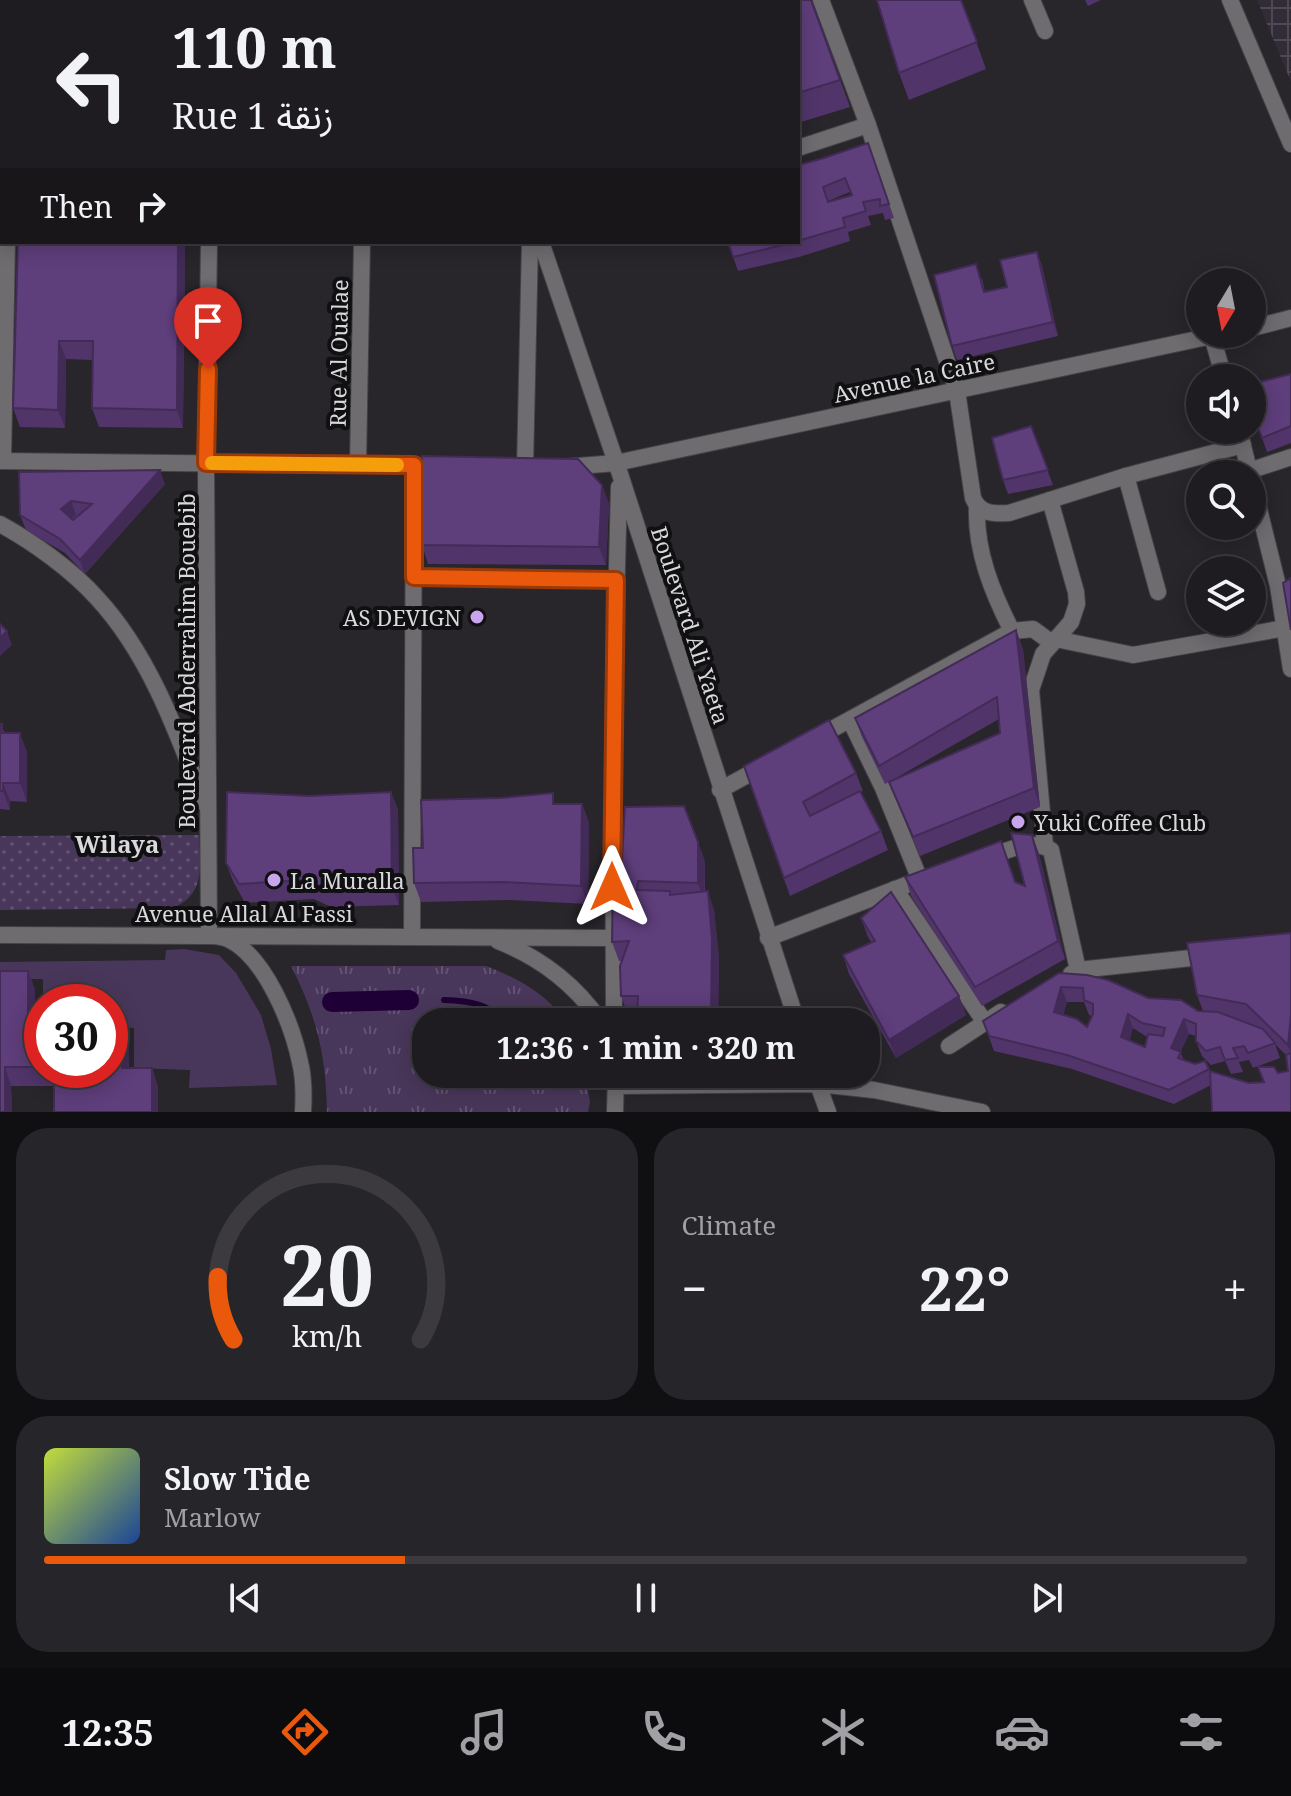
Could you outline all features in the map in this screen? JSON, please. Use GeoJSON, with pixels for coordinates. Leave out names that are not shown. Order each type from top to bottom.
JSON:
{"type":"FeatureCollection","features":[{"type":"Feature","properties":{"kind":"street"},"geometry":{"type":"LineString","coordinates":[[821,0],[868,125],[957,391],[973,498],[977,506],[976,530],[989,581],[1012,631]]}},
{"type":"Feature","properties":{"kind":"street"},"geometry":{"type":"LineString","coordinates":[[1032,0],[1045,31]]}},
{"type":"Feature","properties":{"kind":"street"},"geometry":{"type":"LineString","coordinates":[[1230,0],[1291,144]]}},
{"type":"Feature","properties":{"kind":"street"},"geometry":{"type":"LineString","coordinates":[[800,147],[868,125]]}},
{"type":"Feature","properties":{"kind":"street"},"geometry":{"type":"LineString","coordinates":[[7,244],[1,461],[462,466]]}},
{"type":"Feature","properties":{"kind":"street","name":"Boulevard Abderrahim Bouebib"},"geometry":{"type":"LineString","coordinates":[[209,244],[206,463],[209,935]]}},
{"type":"Feature","properties":{"kind":"street","name":"Rue Al Oualae"},"geometry":{"type":"LineString","coordinates":[[358,464],[362,244]]}},
{"type":"Feature","properties":{"kind":"street","name":"Avenue la Caire"},"geometry":{"type":"LineString","coordinates":[[530,244],[530,467],[618,468],[1186,341]]}},
{"type":"Feature","properties":{"kind":"street","name":"Boulevard Ali Yaeta"},"geometry":{"type":"LineString","coordinates":[[542,244],[618,468],[792,1008]]}},
{"type":"Feature","properties":{"kind":"street"},"geometry":{"type":"LineString","coordinates":[[1266,324],[1291,318]]}},
{"type":"Feature","properties":{"kind":"street"},"geometry":{"type":"LineString","coordinates":[[977,506],[996,513],[1009,513],[1223,444]]}},
{"type":"Feature","properties":{"kind":"street"},"geometry":{"type":"LineString","coordinates":[[1266,468],[1291,457]]}},
{"type":"Feature","properties":{"kind":"street"},"geometry":{"type":"LineString","coordinates":[[412,936],[414,465]]}},
{"type":"Feature","properties":{"kind":"street"},"geometry":{"type":"LineString","coordinates":[[614,1008],[618,468]]}},
{"type":"Feature","properties":{"kind":"street"},"geometry":{"type":"LineString","coordinates":[[1126,476],[1158,592]]}},
{"type":"Feature","properties":{"kind":"street"},"geometry":{"type":"LineString","coordinates":[[1045,846],[1031,690],[1043,654],[1071,622],[1077,604],[1050,500]]}},
{"type":"Feature","properties":{"kind":"street"},"geometry":{"type":"LineString","coordinates":[[0,524],[25,538],[97,597],[134,649],[176,730],[194,771],[208,815]]}},
{"type":"Feature","properties":{"kind":"street"},"geometry":{"type":"LineString","coordinates":[[1266,525],[1284,585],[1285,628],[1291,669]]}},
{"type":"Feature","properties":{"kind":"street"},"geometry":{"type":"LineString","coordinates":[[414,577],[616,580]]}},
{"type":"Feature","properties":{"kind":"street"},"geometry":{"type":"LineString","coordinates":[[798,748],[1012,631],[1033,629],[1054,641],[1133,655],[1285,628]]}},
{"type":"Feature","properties":{"kind":"street"},"geometry":{"type":"LineString","coordinates":[[850,720],[883,788],[920,880]]}},
{"type":"Feature","properties":{"kind":"street"},"geometry":{"type":"LineString","coordinates":[[720,790],[772,762]]}},
{"type":"Feature","properties":{"kind":"street"},"geometry":{"type":"LineString","coordinates":[[768,938],[920,880],[1026,845],[1045,846],[1055,858],[1078,970]]}},
{"type":"Feature","properties":{"kind":"street"},"geometry":{"type":"LineString","coordinates":[[895,889],[984,1021]]}},
{"type":"Feature","properties":{"kind":"street","name":"Avenue Allal Al Fassi"},"geometry":{"type":"LineString","coordinates":[[0,935],[612,938]]}},
{"type":"Feature","properties":{"kind":"street"},"geometry":{"type":"LineString","coordinates":[[209,935],[227,939],[239,947],[253,960],[272,989],[300,1062],[303,1112]]}},
{"type":"Feature","properties":{"kind":"street","name":"Avenue Allal Al Fassi"},"geometry":{"type":"LineString","coordinates":[[489,937],[550,968],[576,989],[590,1008]]}},
{"type":"Feature","properties":{"kind":"street"},"geometry":{"type":"LineString","coordinates":[[1051,984],[1078,970],[1230,954]]}},
{"type":"Feature","properties":{"kind":"street"},"geometry":{"type":"LineString","coordinates":[[949,1046],[984,1021],[1011,1007]]}},
{"type":"Feature","properties":{"kind":"street"},"geometry":{"type":"LineString","coordinates":[[615,1112],[616,1088]]}},
{"type":"Feature","properties":{"kind":"street"},"geometry":{"type":"LineString","coordinates":[[819,1088],[828,1112]]}},
{"type":"Feature","properties":{"kind":"street"},"geometry":{"type":"LineString","coordinates":[[863,1088],[982,1112]]}},
{"type":"Feature","properties":{"kind":"shaded area"},"geometry":{"type":"Polygon","coordinates":[[[1257,0],[1291,0],[1291,82],[1257,0]]]}},
{"type":"Feature","properties":{"kind":"green space"},"geometry":{"type":"Polygon","coordinates":[[[199,835],[200,868],[196,887],[184,902],[173,908],[0,910],[0,836],[199,835]]]}},
{"type":"Feature","properties":{"kind":"green space"},"geometry":{"type":"Polygon","coordinates":[[[184,949],[219,955],[236,973],[261,1015],[277,1085],[189,1088],[190,1070],[134,1068],[134,1028],[128,1028],[128,984],[43,984],[43,979],[0,979],[0,962],[165,960],[166,950],[184,949]]]}},
{"type":"Feature","properties":{"kind":"green space"},"geometry":{"type":"Polygon","coordinates":[[[291,966],[486,966],[531,988],[555,1008],[412,1008],[412,1088],[588,1088],[588,1112],[327,1112],[325,1072],[307,1002],[291,966]]]}},
{"type":"Feature","properties":{"kind":"building"},"geometry":{"type":"Polygon","coordinates":[[[800,0],[811,0],[840,80],[800,92],[800,0]]]}},
{"type":"Feature","properties":{"kind":"building"},"geometry":{"type":"Polygon","coordinates":[[[877,0],[961,0],[977,42],[899,73],[877,0]]]}},
{"type":"Feature","properties":{"kind":"building"},"geometry":{"type":"Polygon","coordinates":[[[868,143],[889,204],[880,206],[880,199],[863,202],[866,211],[843,218],[845,227],[800,240],[800,164],[868,143]],[[845,178],[823,187],[828,202],[852,195],[845,178]]]}},
{"type":"Feature","properties":{"kind":"building"},"geometry":{"type":"Polygon","coordinates":[[[18,244],[178,244],[177,410],[92,408],[93,341],[59,341],[58,410],[13,408],[18,244]]]}},
{"type":"Feature","properties":{"kind":"building"},"geometry":{"type":"Polygon","coordinates":[[[729,244],[787,244],[733,257],[729,244]]]}},
{"type":"Feature","properties":{"kind":"building"},"geometry":{"type":"Polygon","coordinates":[[[1037,252],[1053,322],[952,346],[934,275],[976,264],[984,292],[1007,287],[1000,260],[1037,252]]]}},
{"type":"Feature","properties":{"kind":"building"},"geometry":{"type":"Polygon","coordinates":[[[1291,374],[1291,426],[1266,436],[1266,380],[1291,374]]]}},
{"type":"Feature","properties":{"kind":"building"},"geometry":{"type":"Polygon","coordinates":[[[1031,426],[1048,470],[1003,480],[992,438],[1031,426]]]}},
{"type":"Feature","properties":{"kind":"building"},"geometry":{"type":"Polygon","coordinates":[[[422,456],[578,459],[602,485],[599,547],[422,545],[422,456]]]}},
{"type":"Feature","properties":{"kind":"building"},"geometry":{"type":"Polygon","coordinates":[[[160,470],[80,560],[60,539],[20,515],[19,472],[160,470]],[[71,501],[61,509],[73,520],[92,504],[71,501]]]}},
{"type":"Feature","properties":{"kind":"building"},"geometry":{"type":"Polygon","coordinates":[[[1291,578],[1291,630],[1283,583],[1291,578]]]}},
{"type":"Feature","properties":{"kind":"building"},"geometry":{"type":"Polygon","coordinates":[[[0,624],[7,631],[0,638],[0,624]]]}},
{"type":"Feature","properties":{"kind":"building"},"geometry":{"type":"Polygon","coordinates":[[[1016,630],[1034,788],[913,837],[889,782],[1000,733],[997,697],[879,766],[855,718],[1016,630]]]}},
{"type":"Feature","properties":{"kind":"building"},"geometry":{"type":"Polygon","coordinates":[[[829,720],[856,773],[803,802],[810,816],[860,791],[881,831],[784,878],[744,766],[829,720]]]}},
{"type":"Feature","properties":{"kind":"building"},"geometry":{"type":"Polygon","coordinates":[[[0,724],[2,733],[20,733],[20,783],[3,783],[3,791],[0,791],[0,724]]]}},
{"type":"Feature","properties":{"kind":"building"},"geometry":{"type":"Polygon","coordinates":[[[227,792],[309,796],[391,792],[392,887],[324,888],[307,880],[239,884],[226,863],[227,792]]]}},
{"type":"Feature","properties":{"kind":"building"},"geometry":{"type":"Polygon","coordinates":[[[553,793],[553,804],[582,804],[581,886],[503,882],[414,883],[413,848],[423,848],[421,800],[553,793]]]}},
{"type":"Feature","properties":{"kind":"building"},"geometry":{"type":"Polygon","coordinates":[[[684,806],[698,842],[698,883],[638,881],[637,890],[670,891],[670,895],[708,891],[712,939],[711,1008],[637,1008],[638,996],[621,996],[620,966],[629,941],[612,942],[613,882],[621,875],[625,807],[684,806]]]}},
{"type":"Feature","properties":{"kind":"building"},"geometry":{"type":"Polygon","coordinates":[[[1011,833],[1032,835],[1058,941],[975,987],[905,877],[1001,841],[1015,882],[1025,886],[1011,833]]]}},
{"type":"Feature","properties":{"kind":"building"},"geometry":{"type":"Polygon","coordinates":[[[891,892],[959,996],[889,1040],[880,1023],[880,1008],[872,1008],[843,955],[875,941],[861,918],[891,892]]]}},
{"type":"Feature","properties":{"kind":"building"},"geometry":{"type":"Polygon","coordinates":[[[1291,933],[1288,1045],[1246,1004],[1197,995],[1187,943],[1291,933]]]}},
{"type":"Feature","properties":{"kind":"building"},"geometry":{"type":"Polygon","coordinates":[[[0,971],[28,971],[28,984],[24,984],[24,1067],[5,1067],[5,1112],[0,1112],[0,971]]]}},
{"type":"Feature","properties":{"kind":"building"},"geometry":{"type":"Polygon","coordinates":[[[1059,973],[1087,975],[1108,980],[1148,998],[1181,1000],[1198,1011],[1218,1012],[1263,1029],[1275,1043],[1248,1053],[1244,1046],[1233,1048],[1238,1058],[1225,1060],[1220,1047],[1206,1051],[1196,1041],[1196,1024],[1184,1019],[1171,1048],[1181,1052],[1178,1058],[1195,1064],[1205,1061],[1209,1069],[1169,1090],[1067,1055],[989,1036],[983,1021],[1059,973]],[[1061,987],[1054,1012],[1077,1019],[1087,1027],[1093,1014],[1093,1004],[1084,1000],[1083,988],[1061,987]],[[1128,1014],[1121,1037],[1145,1047],[1148,1034],[1163,1036],[1165,1028],[1142,1023],[1128,1014]]]}},
{"type":"Feature","properties":{"kind":"building"},"geometry":{"type":"Polygon","coordinates":[[[1291,1053],[1291,1112],[1212,1112],[1210,1071],[1249,1083],[1264,1082],[1258,1067],[1274,1067],[1278,1073],[1288,1071],[1286,1055],[1291,1053]]]}},
{"type":"Feature","properties":{"kind":"building"},"geometry":{"type":"Polygon","coordinates":[[[128,1068],[152,1068],[152,1112],[54,1112],[54,1088],[128,1088],[128,1068]]]}},
{"type":"Feature","properties":{"kind":"waterway"},"geometry":{"type":"LineString","coordinates":[[332,1002],[409,1000]]}},
{"type":"Feature","properties":{"kind":"waterway"},"geometry":{"type":"LineString","coordinates":[[444,1000],[463,1001],[486,1008]]}},
{"type":"Feature","properties":{"kind":"slow traffic"},"geometry":{"type":"LineString","coordinates":[[212,463],[397,465]]}},
{"type":"Feature","properties":{"kind":"place","name":"AS DEVIGN"},"geometry":{"type":"Point","coordinates":[477,617]}},
{"type":"Feature","properties":{"kind":"place","name":"Yuki Coffee Club"},"geometry":{"type":"Point","coordinates":[1018,822]}},
{"type":"Feature","properties":{"kind":"place","name":"La Muralla"},"geometry":{"type":"Point","coordinates":[274,880]}},
{"type":"Feature","properties":{"kind":"district","name":"Wilaya"},"geometry":{"type":"Point","coordinates":[117,843]}},
{"type":"Feature","properties":{"kind":"route"},"geometry":{"type":"LineString","coordinates":[[208,369],[206,463],[414,465],[414,577],[616,580],[612,887]]}}]}
